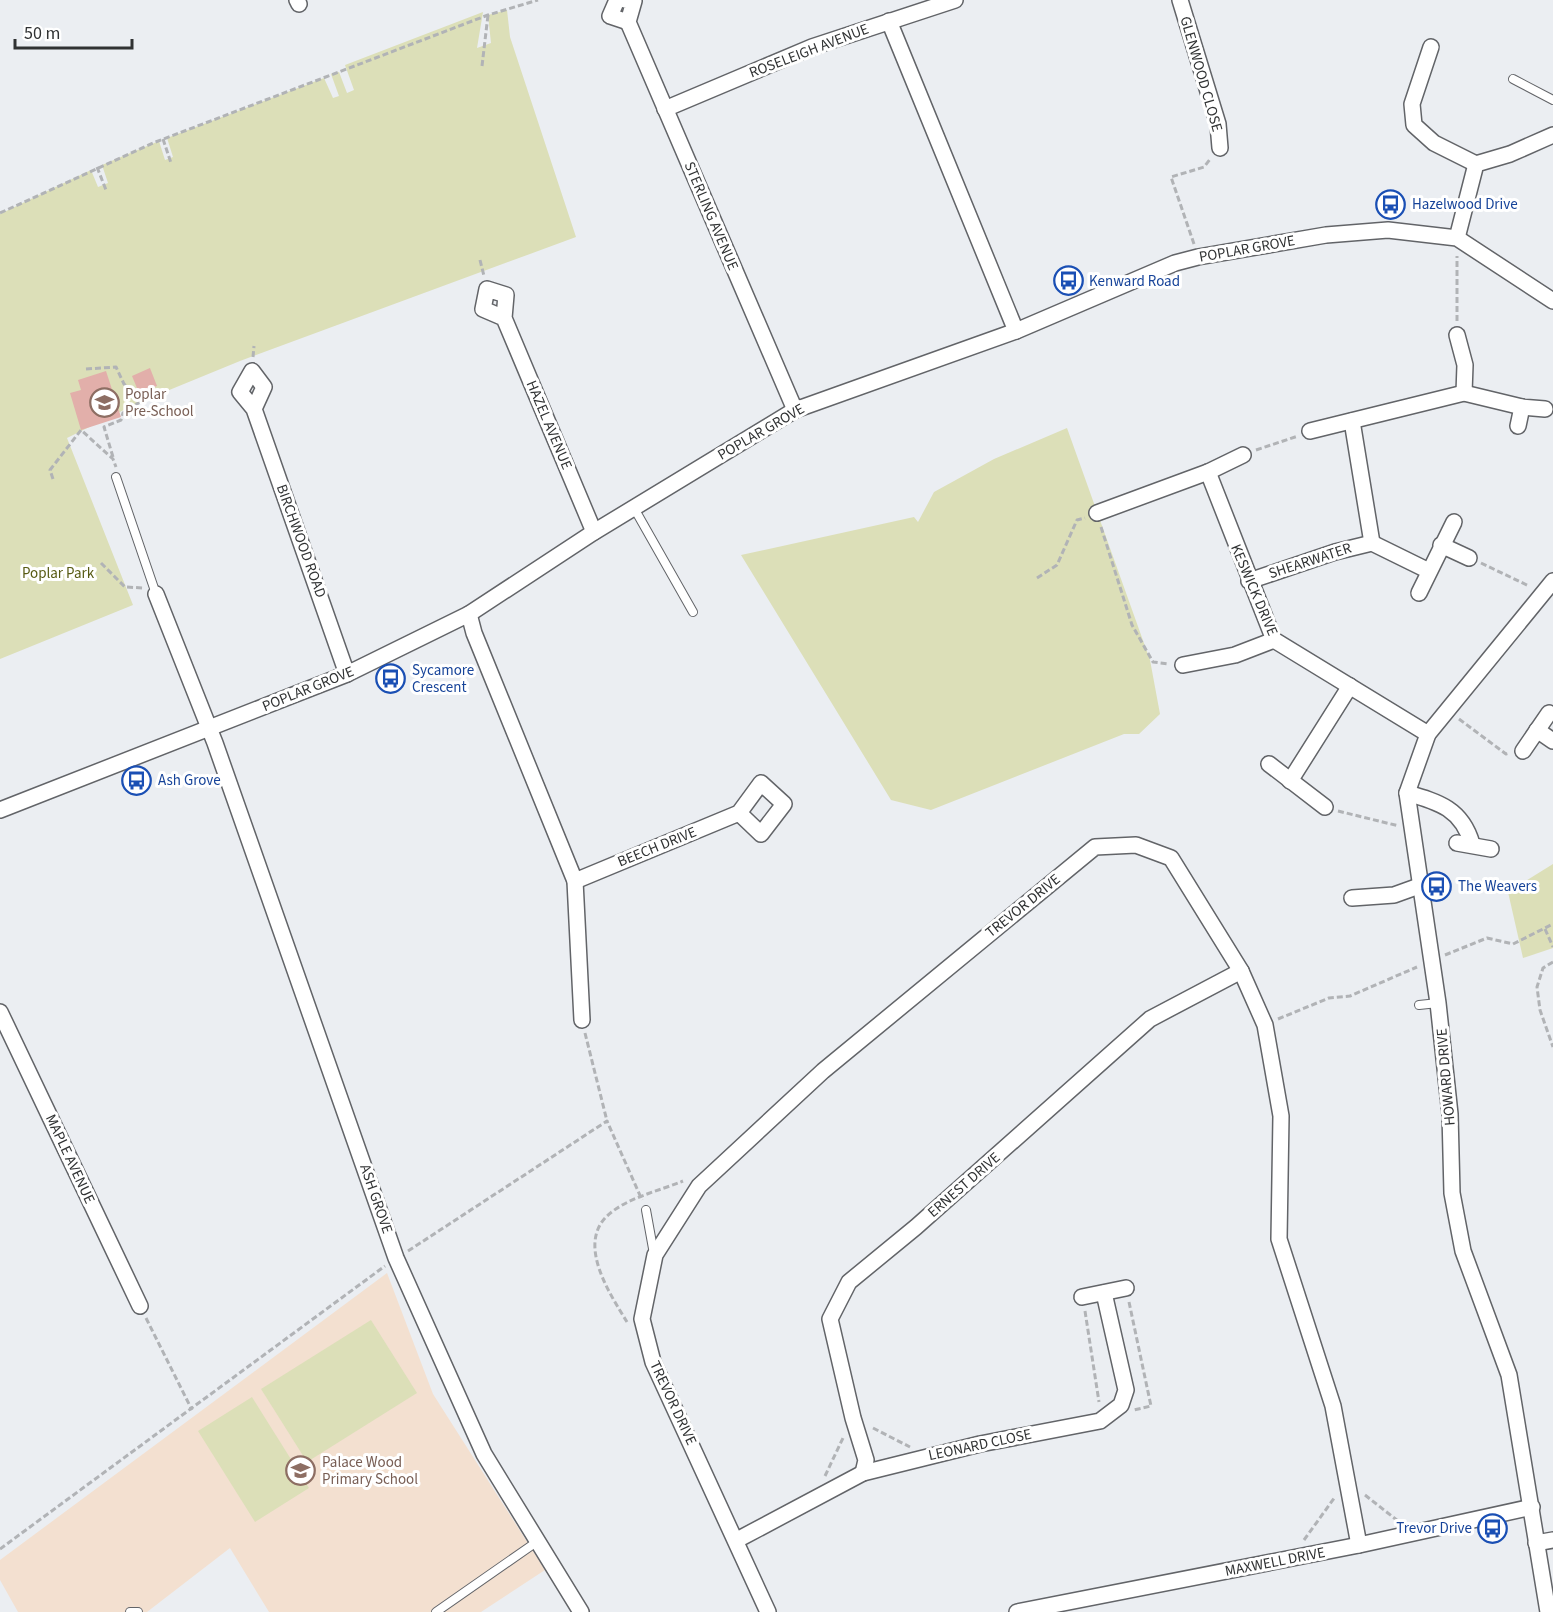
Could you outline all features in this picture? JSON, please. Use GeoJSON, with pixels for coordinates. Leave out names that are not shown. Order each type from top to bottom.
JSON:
{"type":"FeatureCollection","features":[{"type":"Feature","properties":{"kind":"street","name":"STERLING AVENUE"},"geometry":{"type":"LineString","coordinates":[[617,0],[610,16],[628,22]]}},
{"type":"Feature","properties":{"kind":"street","name":"STERLING AVENUE"},"geometry":{"type":"LineString","coordinates":[[625,0],[634,1],[628,22],[795,410]]}},
{"type":"Feature","properties":{"kind":"street","name":"ROSELEIGH AVENUE"},"geometry":{"type":"LineString","coordinates":[[665,109],[812,47],[955,0]]}},
{"type":"Feature","properties":{"kind":"street","name":"GLENWOOD CLOSE"},"geometry":{"type":"LineString","coordinates":[[1180,0],[1218,124],[1220,148]]}},
{"type":"Feature","properties":{"kind":"street"},"geometry":{"type":"LineString","coordinates":[[889,21],[1016,332]]}},
{"type":"Feature","properties":{"kind":"street"},"geometry":{"type":"LineString","coordinates":[[1431,47],[1412,104],[1414,124],[1434,143],[1476,164],[1510,154],[1553,135]]}},
{"type":"Feature","properties":{"kind":"street"},"geometry":{"type":"LineString","coordinates":[[1476,164],[1457,238],[1553,301]]}},
{"type":"Feature","properties":{"kind":"street","name":"POPLAR GROVE"},"geometry":{"type":"LineString","coordinates":[[0,810],[347,674],[469,614],[594,532],[795,410],[1016,332],[1175,263],[1198,257],[1326,235],[1388,230],[1457,238]]}},
{"type":"Feature","properties":{"kind":"street","name":"HAZEL AVENUE"},"geometry":{"type":"LineString","coordinates":[[504,318],[594,532]]}},
{"type":"Feature","properties":{"kind":"street"},"geometry":{"type":"LineString","coordinates":[[1457,335],[1465,365],[1464,393]]}},
{"type":"Feature","properties":{"kind":"street"},"geometry":{"type":"LineString","coordinates":[[1310,431],[1464,393],[1522,407],[1545,409]]}},
{"type":"Feature","properties":{"kind":"street"},"geometry":{"type":"LineString","coordinates":[[1518,426],[1522,407]]}},
{"type":"Feature","properties":{"kind":"street","name":"BIRCHWOOD ROAD"},"geometry":{"type":"LineString","coordinates":[[254,409],[347,674]]}},
{"type":"Feature","properties":{"kind":"street","name":"SHEARWATER"},"geometry":{"type":"LineString","coordinates":[[1352,421],[1372,543]]}},
{"type":"Feature","properties":{"kind":"street"},"geometry":{"type":"LineString","coordinates":[[1097,513],[1208,472],[1243,455]]}},
{"type":"Feature","properties":{"kind":"street","name":"KESWICK DRIVE"},"geometry":{"type":"LineString","coordinates":[[1208,472],[1274,640],[1428,734]]}},
{"type":"Feature","properties":{"kind":"street"},"geometry":{"type":"LineString","coordinates":[[1419,592],[1454,522]]}},
{"type":"Feature","properties":{"kind":"street","name":"SHEARWATER"},"geometry":{"type":"LineString","coordinates":[[1249,581],[1335,552],[1372,543],[1429,571]]}},
{"type":"Feature","properties":{"kind":"street"},"geometry":{"type":"LineString","coordinates":[[1441,545],[1469,558]]}},
{"type":"Feature","properties":{"kind":"street"},"geometry":{"type":"LineString","coordinates":[[155,590],[209,729]]}},
{"type":"Feature","properties":{"kind":"street","name":"HOWARD DRIVE"},"geometry":{"type":"LineString","coordinates":[[1548,1612],[1509,1375],[1463,1251],[1452,1193],[1450,1114],[1438,1003],[1407,793],[1428,734],[1550,592]]}},
{"type":"Feature","properties":{"kind":"street"},"geometry":{"type":"LineString","coordinates":[[469,614],[474,633],[575,881],[582,1020]]}},
{"type":"Feature","properties":{"kind":"street"},"geometry":{"type":"LineString","coordinates":[[1183,665],[1235,655],[1274,640]]}},
{"type":"Feature","properties":{"kind":"street"},"geometry":{"type":"LineString","coordinates":[[1290,780],[1350,686]]}},
{"type":"Feature","properties":{"kind":"street"},"geometry":{"type":"LineString","coordinates":[[1523,751],[1549,713]]}},
{"type":"Feature","properties":{"kind":"street","name":"ASH GROVE"},"geometry":{"type":"LineString","coordinates":[[209,729],[396,1258],[484,1454],[581,1612]]}},
{"type":"Feature","properties":{"kind":"street"},"geometry":{"type":"LineString","coordinates":[[1537,729],[1553,741]]}},
{"type":"Feature","properties":{"kind":"street"},"geometry":{"type":"LineString","coordinates":[[1269,764],[1325,807]]}},
{"type":"Feature","properties":{"kind":"street"},"geometry":{"type":"LineString","coordinates":[[1407,793],[1444,804],[1468,831],[1464,844],[1491,849]]}},
{"type":"Feature","properties":{"kind":"street","name":"BEECH DRIVE"},"geometry":{"type":"LineString","coordinates":[[575,881],[739,813]]}},
{"type":"Feature","properties":{"kind":"street","name":"TREVOR DRIVE"},"geometry":{"type":"LineString","coordinates":[[768,1612],[737,1540],[652,1362],[642,1319],[655,1256],[699,1186],[736,1151],[823,1071],[1095,847],[1136,845],[1171,858],[1240,971],[1265,1024],[1281,1116],[1279,1239],[1333,1406],[1359,1545]]}},
{"type":"Feature","properties":{"kind":"street"},"geometry":{"type":"LineString","coordinates":[[1352,898],[1394,895],[1419,886]]}},
{"type":"Feature","properties":{"kind":"street","name":"ERNEST DRIVE"},"geometry":{"type":"LineString","coordinates":[[862,1473],[866,1460],[852,1418],[830,1319],[849,1282],[924,1220],[1150,1020],[1240,971]]}},
{"type":"Feature","properties":{"kind":"street","name":"MAPLE AVENUE"},"geometry":{"type":"LineString","coordinates":[[0,1012],[140,1306]]}},
{"type":"Feature","properties":{"kind":"street"},"geometry":{"type":"LineString","coordinates":[[1082,1297],[1126,1288]]}},
{"type":"Feature","properties":{"kind":"street","name":"LEONARD CLOSE"},"geometry":{"type":"LineString","coordinates":[[737,1540],[862,1473],[928,1456],[1100,1421],[1121,1405],[1126,1390],[1104,1293]]}},
{"type":"Feature","properties":{"kind":"street","name":"MAXWELL DRIVE"},"geometry":{"type":"LineString","coordinates":[[1017,1612],[1359,1545],[1532,1507]]}},
{"type":"Feature","properties":{"kind":"street"},"geometry":{"type":"LineString","coordinates":[[1536,1543],[1553,1540]]}},
{"type":"Feature","properties":{"kind":"lane"},"geometry":{"type":"LineString","coordinates":[[1513,80],[1553,100]]}},
{"type":"Feature","properties":{"kind":"lane"},"geometry":{"type":"LineString","coordinates":[[116,477],[155,590]]}},
{"type":"Feature","properties":{"kind":"lane"},"geometry":{"type":"LineString","coordinates":[[634,508],[693,612]]}},
{"type":"Feature","properties":{"kind":"lane"},"geometry":{"type":"LineString","coordinates":[[1419,1005],[1438,1003]]}},
{"type":"Feature","properties":{"kind":"lane"},"geometry":{"type":"LineString","coordinates":[[646,1210],[655,1256]]}},
{"type":"Feature","properties":{"kind":"lane"},"geometry":{"type":"LineString","coordinates":[[436,1612],[538,1542]]}},
{"type":"Feature","properties":{"kind":"lane"},"geometry":{"type":"LineString","coordinates":[[130,1612],[138,1612]]}},
{"type":"Feature","properties":{"kind":"path"},"geometry":{"type":"LineString","coordinates":[[0,213],[163,139],[488,15],[538,0]]}},
{"type":"Feature","properties":{"kind":"path"},"geometry":{"type":"LineString","coordinates":[[482,66],[488,15]]}},
{"type":"Feature","properties":{"kind":"path"},"geometry":{"type":"LineString","coordinates":[[163,139],[171,163]]}},
{"type":"Feature","properties":{"kind":"path"},"geometry":{"type":"LineString","coordinates":[[1198,257],[1171,177],[1204,167],[1220,148]]}},
{"type":"Feature","properties":{"kind":"path"},"geometry":{"type":"LineString","coordinates":[[97,168],[105,190]]}},
{"type":"Feature","properties":{"kind":"path"},"geometry":{"type":"LineString","coordinates":[[1457,238],[1457,335]]}},
{"type":"Feature","properties":{"kind":"path"},"geometry":{"type":"LineString","coordinates":[[86,369],[116,367],[124,384],[138,395]]}},
{"type":"Feature","properties":{"kind":"path"},"geometry":{"type":"LineString","coordinates":[[116,477],[104,427],[121,420],[123,413],[140,402]]}},
{"type":"Feature","properties":{"kind":"path"},"geometry":{"type":"LineString","coordinates":[[53,479],[50,470],[81,430],[113,459]]}},
{"type":"Feature","properties":{"kind":"path"},"geometry":{"type":"LineString","coordinates":[[1243,455],[1310,431]]}},
{"type":"Feature","properties":{"kind":"path"},"geometry":{"type":"LineString","coordinates":[[1037,578],[1057,565],[1077,520],[1097,513],[1137,634],[1153,662],[1183,665]]}},
{"type":"Feature","properties":{"kind":"path"},"geometry":{"type":"LineString","coordinates":[[1469,558],[1550,592]]}},
{"type":"Feature","properties":{"kind":"path"},"geometry":{"type":"LineString","coordinates":[[101,563],[125,586],[155,590]]}},
{"type":"Feature","properties":{"kind":"path"},"geometry":{"type":"LineString","coordinates":[[1448,710],[1506,754],[1523,751]]}},
{"type":"Feature","properties":{"kind":"path"},"geometry":{"type":"LineString","coordinates":[[1325,807],[1412,830]]}},
{"type":"Feature","properties":{"kind":"path"},"geometry":{"type":"LineString","coordinates":[[1265,1024],[1329,998],[1350,996],[1487,938],[1513,944],[1553,924]]}},
{"type":"Feature","properties":{"kind":"path"},"geometry":{"type":"LineString","coordinates":[[1545,929],[1553,947]]}},
{"type":"Feature","properties":{"kind":"path"},"geometry":{"type":"LineString","coordinates":[[1553,962],[1543,968],[1537,987],[1540,1010],[1553,1047]]}},
{"type":"Feature","properties":{"kind":"path"},"geometry":{"type":"LineString","coordinates":[[582,1020],[607,1121],[646,1210]]}},
{"type":"Feature","properties":{"kind":"path"},"geometry":{"type":"LineString","coordinates":[[0,1549],[396,1258],[607,1121]]}},
{"type":"Feature","properties":{"kind":"path"},"geometry":{"type":"LineString","coordinates":[[628,1324],[598,1265],[594,1243],[606,1217],[641,1198],[686,1180]]}},
{"type":"Feature","properties":{"kind":"path"},"geometry":{"type":"LineString","coordinates":[[1082,1297],[1099,1392],[1100,1421]]}},
{"type":"Feature","properties":{"kind":"path"},"geometry":{"type":"LineString","coordinates":[[140,1306],[192,1410]]}},
{"type":"Feature","properties":{"kind":"path"},"geometry":{"type":"LineString","coordinates":[[815,1497],[852,1418],[928,1456]]}},
{"type":"Feature","properties":{"kind":"path"},"geometry":{"type":"LineString","coordinates":[[1291,1558],[1347,1481],[1414,1533]]}},
{"type":"Feature","properties":{"kind":"shaded area","name":"Palace Wood Primary School"},"geometry":{"type":"Polygon","coordinates":[[[387,1273],[433,1394],[545,1570],[481,1612],[269,1612],[230,1548],[147,1612],[18,1612],[0,1580],[0,1560],[387,1273]]]}},
{"type":"Feature","properties":{"kind":"green space","name":"Poplar Park"},"geometry":{"type":"Polygon","coordinates":[[[507,10],[510,37],[576,237],[240,361],[140,402],[67,438],[133,605],[0,659],[0,214],[91,170],[98,187],[108,183],[102,165],[159,141],[165,160],[173,157],[167,138],[324,78],[333,98],[339,96],[331,74],[339,72],[347,93],[354,90],[345,65],[483,12],[477,48],[491,43],[488,15],[507,10]]]}},
{"type":"Feature","properties":{"kind":"green space"},"geometry":{"type":"Polygon","coordinates":[[[1067,428],[1150,660],[1160,714],[1139,734],[1124,734],[931,810],[891,800],[741,555],[914,517],[918,522],[934,492],[994,459],[1067,428]]]}},
{"type":"Feature","properties":{"kind":"green space"},"geometry":{"type":"Polygon","coordinates":[[[1553,864],[1553,948],[1523,958],[1508,892],[1553,864]]]}},
{"type":"Feature","properties":{"kind":"green space"},"geometry":{"type":"Polygon","coordinates":[[[371,1320],[417,1393],[307,1462],[261,1389],[371,1320]]]}},
{"type":"Feature","properties":{"kind":"green space"},"geometry":{"type":"Polygon","coordinates":[[[252,1397],[309,1488],[255,1522],[198,1431],[252,1397]]]}},
{"type":"Feature","properties":{"kind":"building"},"geometry":{"type":"Polygon","coordinates":[[[150,368],[157,386],[139,393],[132,376],[150,368]]]}},
{"type":"Feature","properties":{"kind":"building"},"geometry":{"type":"Polygon","coordinates":[[[106,371],[121,417],[81,430],[70,393],[81,390],[78,380],[106,371]]]}},
{"type":"Feature","properties":{"kind":"place","name":"Hazelwood Drive"},"geometry":{"type":"Point","coordinates":[1391,204]}},
{"type":"Feature","properties":{"kind":"place","name":"Kenward Road"},"geometry":{"type":"Point","coordinates":[1068,281]}},
{"type":"Feature","properties":{"kind":"place","name":"Poplar Pre-School"},"geometry":{"type":"Point","coordinates":[104,403]}},
{"type":"Feature","properties":{"kind":"place","name":"Sycamore Crescent"},"geometry":{"type":"Point","coordinates":[391,679]}},
{"type":"Feature","properties":{"kind":"place","name":"Ash Grove"},"geometry":{"type":"Point","coordinates":[137,780]}},
{"type":"Feature","properties":{"kind":"place","name":"The Weavers"},"geometry":{"type":"Point","coordinates":[1437,886]}},
{"type":"Feature","properties":{"kind":"place","name":"Palace Wood Primary School"},"geometry":{"type":"Point","coordinates":[301,1471]}},
{"type":"Feature","properties":{"kind":"place","name":"Trevor Drive"},"geometry":{"type":"Point","coordinates":[1493,1528]}}]}
